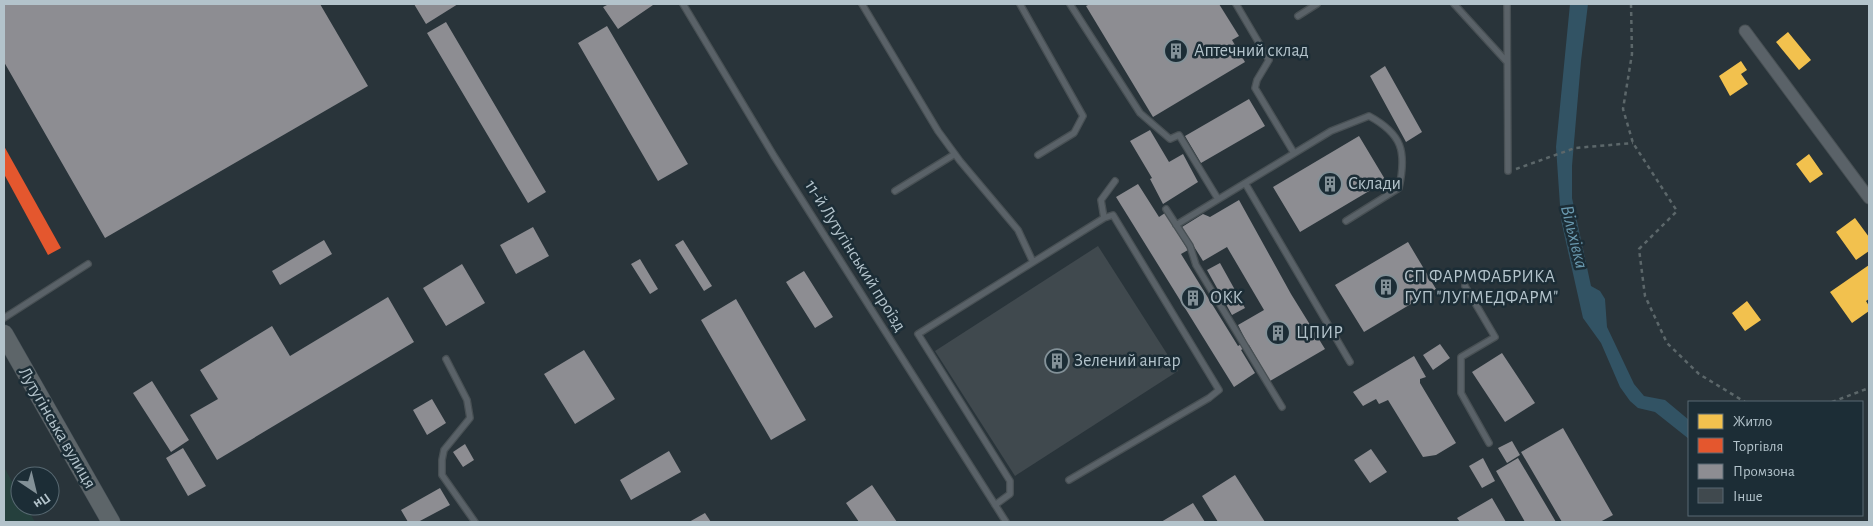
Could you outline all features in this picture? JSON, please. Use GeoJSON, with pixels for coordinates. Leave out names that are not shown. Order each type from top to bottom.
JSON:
{"type":"FeatureCollection","features":[{"type":"Feature","properties":{"kind":"main road","name":"Лутугінська вулиця"},"geometry":{"type":"LineString","coordinates":[[4,334],[111,522]]}},
{"type":"Feature","properties":{"kind":"street"},"geometry":{"type":"LineString","coordinates":[[1745,30],[1869,198]]}},
{"type":"Feature","properties":{"kind":"lane","name":"11-й Лутугінський проїзд"},"geometry":{"type":"LineString","coordinates":[[683,4],[774,156],[1006,522]]}},
{"type":"Feature","properties":{"kind":"lane"},"geometry":{"type":"LineString","coordinates":[[862,4],[938,131],[1018,230],[1033,262]]}},
{"type":"Feature","properties":{"kind":"lane"},"geometry":{"type":"LineString","coordinates":[[1020,4],[1083,116],[1074,133],[1038,155]]}},
{"type":"Feature","properties":{"kind":"lane"},"geometry":{"type":"LineString","coordinates":[[1070,4],[1140,113],[1170,139],[1179,136],[1218,199]]}},
{"type":"Feature","properties":{"kind":"lane"},"geometry":{"type":"LineString","coordinates":[[1236,4],[1269,60],[1257,80],[1255,88],[1294,153]]}},
{"type":"Feature","properties":{"kind":"lane"},"geometry":{"type":"LineString","coordinates":[[1298,16],[1317,4]]}},
{"type":"Feature","properties":{"kind":"lane"},"geometry":{"type":"LineString","coordinates":[[1454,4],[1507,62]]}},
{"type":"Feature","properties":{"kind":"lane"},"geometry":{"type":"LineString","coordinates":[[1507,4],[1508,171]]}},
{"type":"Feature","properties":{"kind":"lane"},"geometry":{"type":"LineString","coordinates":[[1176,225],[1330,131],[1369,116],[1386,125],[1400,144],[1404,168],[1399,188],[1346,221]]}},
{"type":"Feature","properties":{"kind":"lane"},"geometry":{"type":"LineString","coordinates":[[895,192],[955,154]]}},
{"type":"Feature","properties":{"kind":"lane"},"geometry":{"type":"LineString","coordinates":[[1104,218],[1101,200],[1115,181]]}},
{"type":"Feature","properties":{"kind":"lane"},"geometry":{"type":"LineString","coordinates":[[1244,183],[1350,362]]}},
{"type":"Feature","properties":{"kind":"lane"},"geometry":{"type":"LineString","coordinates":[[1166,209],[1190,246],[1196,265],[1282,407]]}},
{"type":"Feature","properties":{"kind":"lane"},"geometry":{"type":"LineString","coordinates":[[995,504],[1010,494],[1010,482],[918,334],[1104,218],[1114,215],[1219,390],[1209,398],[1069,480]]}},
{"type":"Feature","properties":{"kind":"lane"},"geometry":{"type":"LineString","coordinates":[[4,318],[88,264]]}},
{"type":"Feature","properties":{"kind":"lane"},"geometry":{"type":"LineString","coordinates":[[1465,286],[1495,337],[1461,357],[1461,393],[1489,443]]}},
{"type":"Feature","properties":{"kind":"lane"},"geometry":{"type":"LineString","coordinates":[[446,359],[467,400],[470,418],[444,450],[442,475],[475,522]]}},
{"type":"Feature","properties":{"kind":"path"},"geometry":{"type":"LineString","coordinates":[[1631,4],[1632,54],[1623,109],[1633,143],[1677,211],[1639,249],[1645,296],[1668,344],[1699,374],[1743,401]]}},
{"type":"Feature","properties":{"kind":"path"},"geometry":{"type":"LineString","coordinates":[[1508,171],[1575,148],[1620,146],[1633,143]]}},
{"type":"Feature","properties":{"kind":"path"},"geometry":{"type":"LineString","coordinates":[[1835,401],[1869,388]]}},
{"type":"Feature","properties":{"kind":"green space"},"geometry":{"type":"Polygon","coordinates":[[[4,467],[10,478],[10,516],[32,516],[35,522],[4,522],[4,467]]]}},
{"type":"Feature","properties":{"kind":"water","name":"Вільхівка"},"geometry":{"type":"Polygon","coordinates":[[[1570,4],[1588,4],[1572,166],[1572,198],[1591,286],[1600,291],[1605,299],[1607,327],[1634,384],[1644,396],[1665,400],[1688,419],[1688,438],[1655,412],[1638,408],[1630,401],[1620,387],[1601,343],[1583,318],[1561,220],[1556,147],[1570,4]]]}},
{"type":"Feature","properties":{"kind":"building: Житло"},"geometry":{"type":"Polygon","coordinates":[[[1788,32],[1811,60],[1799,70],[1776,42],[1788,32]]]}},
{"type":"Feature","properties":{"kind":"building: Житло"},"geometry":{"type":"Polygon","coordinates":[[[1741,61],[1747,70],[1741,74],[1748,84],[1730,96],[1719,76],[1741,61]]]}},
{"type":"Feature","properties":{"kind":"building: Житло"},"geometry":{"type":"Polygon","coordinates":[[[1809,154],[1823,174],[1810,183],[1796,164],[1809,154]]]}},
{"type":"Feature","properties":{"kind":"building: Житло"},"geometry":{"type":"Polygon","coordinates":[[[1855,218],[1869,237],[1869,251],[1856,260],[1836,232],[1855,218]]]}},
{"type":"Feature","properties":{"kind":"building: Житло"},"geometry":{"type":"Polygon","coordinates":[[[1869,265],[1869,299],[1866,301],[1869,311],[1852,323],[1830,292],[1869,265]]]}},
{"type":"Feature","properties":{"kind":"building: Житло"},"geometry":{"type":"Polygon","coordinates":[[[1747,301],[1761,320],[1745,331],[1732,313],[1747,301]]]}},
{"type":"Feature","properties":{"kind":"building: Торгівля"},"geometry":{"type":"Polygon","coordinates":[[[4,146],[61,248],[48,255],[4,174],[4,146]]]}},
{"type":"Feature","properties":{"kind":"building: Промзона"},"geometry":{"type":"Polygon","coordinates":[[[4,4],[320,4],[368,86],[105,238],[4,62],[4,4]]]}},
{"type":"Feature","properties":{"kind":"building: Промзона"},"geometry":{"type":"Polygon","coordinates":[[[414,4],[458,4],[426,24],[414,4]]]}},
{"type":"Feature","properties":{"kind":"building: Промзона"},"geometry":{"type":"Polygon","coordinates":[[[609,4],[653,5],[618,29],[603,7],[609,4]]]}},
{"type":"Feature","properties":{"kind":"building: Промзона","name":"Аптечний склад"},"geometry":{"type":"Polygon","coordinates":[[[1090,4],[1219,4],[1239,36],[1232,40],[1245,62],[1153,117],[1086,6],[1090,4]]]}},
{"type":"Feature","properties":{"kind":"building: Промзона"},"geometry":{"type":"Polygon","coordinates":[[[446,22],[546,192],[528,203],[427,33],[446,22]]]}},
{"type":"Feature","properties":{"kind":"building: Промзона"},"geometry":{"type":"Polygon","coordinates":[[[607,26],[688,164],[658,181],[578,43],[607,26]]]}},
{"type":"Feature","properties":{"kind":"building: Промзона"},"geometry":{"type":"Polygon","coordinates":[[[1385,66],[1422,132],[1406,142],[1370,76],[1385,66]]]}},
{"type":"Feature","properties":{"kind":"building: Промзона"},"geometry":{"type":"Polygon","coordinates":[[[1249,99],[1265,126],[1201,163],[1185,136],[1249,99]]]}},
{"type":"Feature","properties":{"kind":"building: Промзона"},"geometry":{"type":"Polygon","coordinates":[[[1150,130],[1169,162],[1183,154],[1198,182],[1163,204],[1150,179],[1152,178],[1130,141],[1150,130]]]}},
{"type":"Feature","properties":{"kind":"building: Промзона","name":"Склади"},"geometry":{"type":"Polygon","coordinates":[[[1359,136],[1386,181],[1300,232],[1273,187],[1359,136]]]}},
{"type":"Feature","properties":{"kind":"building: Промзона"},"geometry":{"type":"Polygon","coordinates":[[[1138,184],[1159,217],[1165,213],[1188,250],[1181,254],[1238,346],[1246,341],[1238,325],[1264,310],[1227,247],[1203,261],[1182,227],[1203,214],[1210,217],[1239,200],[1291,294],[1325,349],[1270,381],[1249,345],[1241,350],[1255,373],[1234,387],[1116,197],[1138,184]]]}},
{"type":"Feature","properties":{"kind":"building: Промзона"},"geometry":{"type":"Polygon","coordinates":[[[533,227],[549,256],[516,274],[500,245],[533,227]]]}},
{"type":"Feature","properties":{"kind":"building: Промзона"},"geometry":{"type":"Polygon","coordinates":[[[324,240],[332,254],[280,285],[272,271],[324,240]]]}},
{"type":"Feature","properties":{"kind":"building: Промзона"},"geometry":{"type":"Polygon","coordinates":[[[683,240],[712,286],[704,291],[675,245],[683,240]]]}},
{"type":"Feature","properties":{"kind":"building: Промзона","name":"СП ФАРМФАБРИКА ГУП \"ЛУГМЕДФАРМ\""},"geometry":{"type":"Polygon","coordinates":[[[1408,242],[1436,289],[1364,332],[1335,285],[1408,242]]]}},
{"type":"Feature","properties":{"kind":"building: Промзона"},"geometry":{"type":"Polygon","coordinates":[[[640,259],[658,289],[650,294],[631,264],[640,259]]]}},
{"type":"Feature","properties":{"kind":"building: Промзона"},"geometry":{"type":"Polygon","coordinates":[[[1220,263],[1245,308],[1232,315],[1207,270],[1220,263]]]}},
{"type":"Feature","properties":{"kind":"building: Промзона"},"geometry":{"type":"Polygon","coordinates":[[[462,264],[485,303],[446,326],[423,288],[462,264]]]}},
{"type":"Feature","properties":{"kind":"building: Промзона"},"geometry":{"type":"Polygon","coordinates":[[[804,271],[833,317],[815,328],[786,282],[804,271]]]}},
{"type":"Feature","properties":{"kind":"building: Промзона"},"geometry":{"type":"Polygon","coordinates":[[[388,297],[414,342],[217,460],[190,415],[218,399],[200,370],[272,326],[290,356],[388,297]]]}},
{"type":"Feature","properties":{"kind":"building: Промзона"},"geometry":{"type":"Polygon","coordinates":[[[736,299],[806,420],[771,440],[701,320],[736,299]]]}},
{"type":"Feature","properties":{"kind":"building: Промзона"},"geometry":{"type":"Polygon","coordinates":[[[1440,344],[1450,358],[1433,370],[1423,355],[1440,344]]]}},
{"type":"Feature","properties":{"kind":"building: Промзона"},"geometry":{"type":"Polygon","coordinates":[[[584,350],[615,399],[575,424],[544,374],[584,350]]]}},
{"type":"Feature","properties":{"kind":"building: Промзона"},"geometry":{"type":"Polygon","coordinates":[[[1502,353],[1535,403],[1505,422],[1472,372],[1502,353]]]}},
{"type":"Feature","properties":{"kind":"building: Промзона"},"geometry":{"type":"Polygon","coordinates":[[[1414,356],[1426,377],[1420,379],[1420,383],[1456,443],[1436,455],[1423,457],[1388,400],[1379,404],[1376,399],[1363,406],[1353,392],[1414,356]]]}},
{"type":"Feature","properties":{"kind":"building: Промзона"},"geometry":{"type":"Polygon","coordinates":[[[152,381],[189,440],[171,452],[133,393],[152,381]]]}},
{"type":"Feature","properties":{"kind":"building: Промзона"},"geometry":{"type":"Polygon","coordinates":[[[432,399],[446,423],[427,435],[413,410],[432,399]]]}},
{"type":"Feature","properties":{"kind":"building: Промзона"},"geometry":{"type":"Polygon","coordinates":[[[1563,428],[1613,515],[1600,522],[1562,522],[1521,452],[1563,428]]]}},
{"type":"Feature","properties":{"kind":"building: Промзона"},"geometry":{"type":"Polygon","coordinates":[[[1512,441],[1520,455],[1507,463],[1498,448],[1512,441]]]}},
{"type":"Feature","properties":{"kind":"building: Промзона"},"geometry":{"type":"Polygon","coordinates":[[[465,444],[474,460],[463,467],[453,452],[465,444]]]}},
{"type":"Feature","properties":{"kind":"building: Промзона"},"geometry":{"type":"Polygon","coordinates":[[[183,448],[206,486],[188,496],[166,458],[183,448]]]}},
{"type":"Feature","properties":{"kind":"building: Промзона"},"geometry":{"type":"Polygon","coordinates":[[[1371,449],[1387,472],[1370,483],[1354,460],[1371,449]]]}},
{"type":"Feature","properties":{"kind":"building: Промзона"},"geometry":{"type":"Polygon","coordinates":[[[669,451],[681,472],[631,500],[620,480],[669,451]]]}},
{"type":"Feature","properties":{"kind":"building: Промзона"},"geometry":{"type":"Polygon","coordinates":[[[1483,458],[1495,481],[1482,488],[1469,466],[1483,458]]]}},
{"type":"Feature","properties":{"kind":"building: Промзона"},"geometry":{"type":"Polygon","coordinates":[[[1518,458],[1556,522],[1525,522],[1496,471],[1518,458]]]}},
{"type":"Feature","properties":{"kind":"building: Промзона"},"geometry":{"type":"Polygon","coordinates":[[[1235,475],[1265,522],[1218,522],[1202,496],[1235,475]]]}},
{"type":"Feature","properties":{"kind":"building: Промзона"},"geometry":{"type":"Polygon","coordinates":[[[872,485],[897,522],[859,522],[846,503],[872,485]]]}},
{"type":"Feature","properties":{"kind":"building: Промзона"},"geometry":{"type":"Polygon","coordinates":[[[440,488],[450,505],[418,522],[408,522],[401,510],[440,488]]]}},
{"type":"Feature","properties":{"kind":"building: Промзона"},"geometry":{"type":"Polygon","coordinates":[[[1492,498],[1506,522],[1460,522],[1457,518],[1492,498]]]}},
{"type":"Feature","properties":{"kind":"building: Промзона"},"geometry":{"type":"Polygon","coordinates":[[[1193,503],[1205,522],[1161,522],[1193,503]]]}},
{"type":"Feature","properties":{"kind":"building: Промзона"},"geometry":{"type":"Polygon","coordinates":[[[705,513],[711,522],[689,522],[705,513]]]}},
{"type":"Feature","properties":{"kind":"building: Інше","name":"Зелений ангар"},"geometry":{"type":"Polygon","coordinates":[[[1098,246],[1178,371],[1015,476],[935,351],[1098,246]]]}},
{"type":"Feature","properties":{"kind":"place","name":"Аптечний склад"},"geometry":{"type":"Point","coordinates":[1176,51]}},
{"type":"Feature","properties":{"kind":"place","name":"Склади"},"geometry":{"type":"Point","coordinates":[1330,184]}},
{"type":"Feature","properties":{"kind":"place","name":"СП ФАРМФАБРИКА ГУП \"ЛУГМЕДФАРМ\""},"geometry":{"type":"Point","coordinates":[1386,287]}},
{"type":"Feature","properties":{"kind":"place","name":"ОКК"},"geometry":{"type":"Point","coordinates":[1193,298]}},
{"type":"Feature","properties":{"kind":"place","name":"ЦПИР"},"geometry":{"type":"Point","coordinates":[1278,333]}},
{"type":"Feature","properties":{"kind":"place","name":"Зелений ангар"},"geometry":{"type":"Point","coordinates":[1057,361]}}]}
